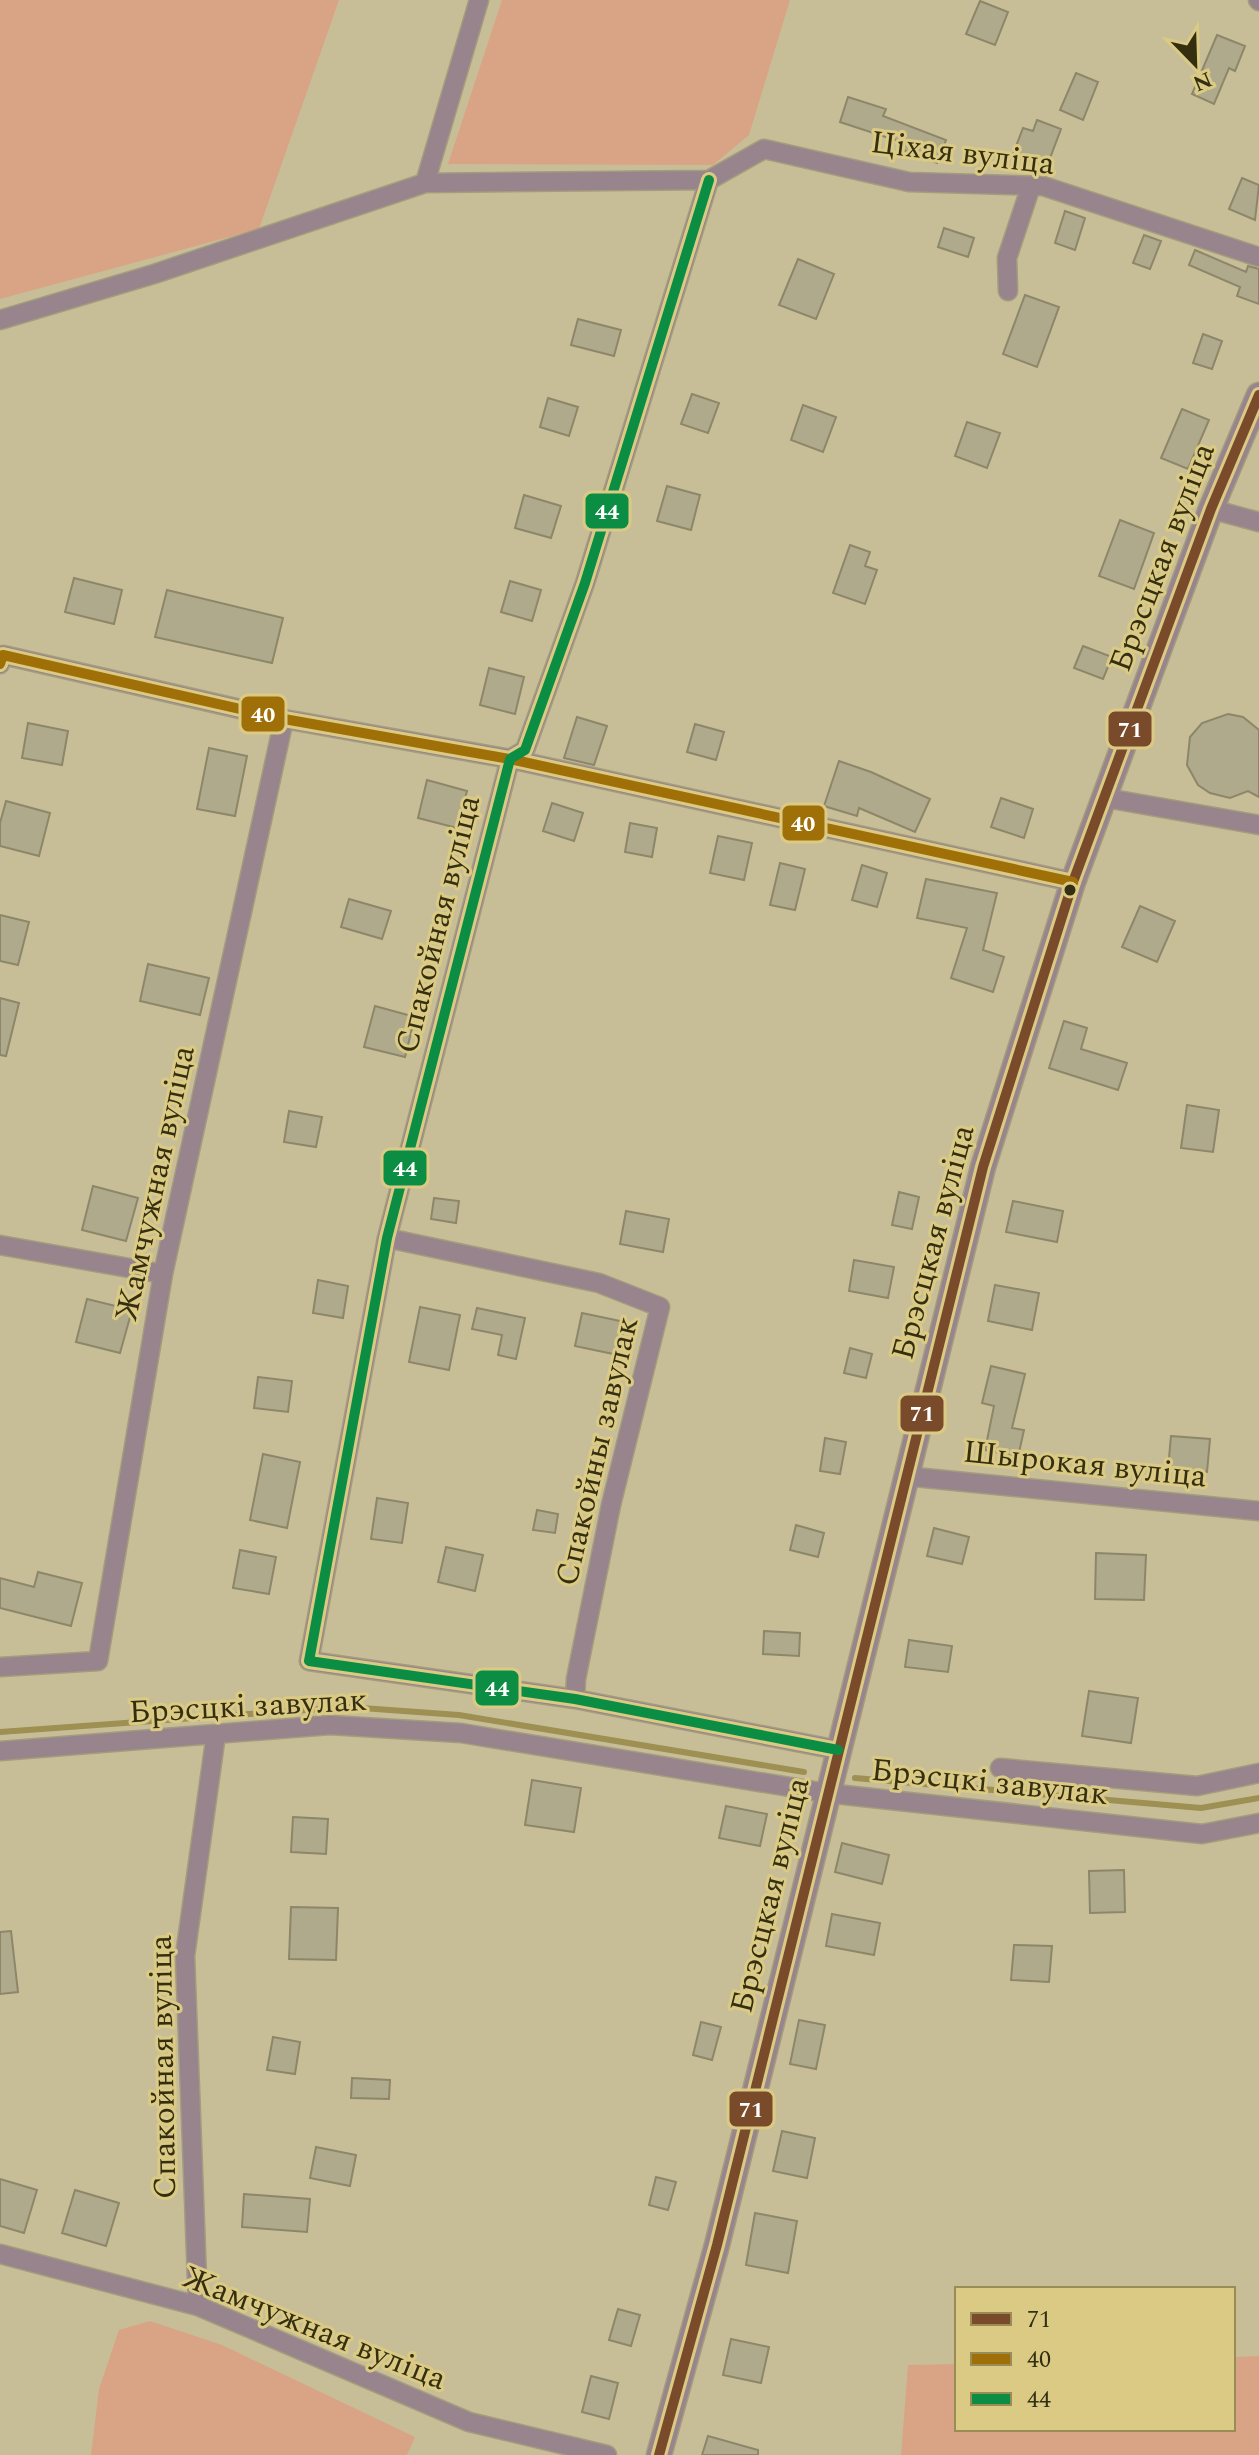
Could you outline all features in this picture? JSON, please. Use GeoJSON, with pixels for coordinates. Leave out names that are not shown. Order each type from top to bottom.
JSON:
{"type":"FeatureCollection","features":[{"type":"Feature","properties":{"kind":"street"},"geometry":{"type":"LineString","coordinates":[[425,183],[479,0]]}},
{"type":"Feature","properties":{"kind":"street","name":"Ціхая вуліца"},"geometry":{"type":"LineString","coordinates":[[709,180],[764,149],[909,182],[1043,186],[1259,257]]}},
{"type":"Feature","properties":{"kind":"street"},"geometry":{"type":"LineString","coordinates":[[0,320],[154,274],[425,183],[709,180]]}},
{"type":"Feature","properties":{"kind":"street","name":"Спакойная вуліца"},"geometry":{"type":"LineString","coordinates":[[575,1699],[309,1661],[387,1238],[510,759],[525,750],[585,583],[709,180]]}},
{"type":"Feature","properties":{"kind":"street"},"geometry":{"type":"LineString","coordinates":[[1008,291],[1007,258],[1031,186]]}},
{"type":"Feature","properties":{"kind":"street","name":"Брэсцкая вуліца"},"geometry":{"type":"LineString","coordinates":[[659,2455],[717,2245],[904,1476],[983,1167],[1073,882],[1211,509],[1259,395]]}},
{"type":"Feature","properties":{"kind":"street"},"geometry":{"type":"LineString","coordinates":[[1211,509],[1259,522]]}},
{"type":"Feature","properties":{"kind":"street"},"geometry":{"type":"LineString","coordinates":[[1,659],[284,719],[510,759],[1073,882]]}},
{"type":"Feature","properties":{"kind":"street","name":"Жамчужная вуліца"},"geometry":{"type":"LineString","coordinates":[[0,1667],[98,1661],[163,1274],[284,719]]}},
{"type":"Feature","properties":{"kind":"street"},"geometry":{"type":"LineString","coordinates":[[1106,798],[1259,825]]}},
{"type":"Feature","properties":{"kind":"street","name":"Спакойны завулак"},"geometry":{"type":"LineString","coordinates":[[387,1238],[599,1283],[660,1307],[611,1505],[576,1679],[575,1699]]}},
{"type":"Feature","properties":{"kind":"street"},"geometry":{"type":"LineString","coordinates":[[0,1245],[163,1274]]}},
{"type":"Feature","properties":{"kind":"street","name":"Шырокая вуліца"},"geometry":{"type":"LineString","coordinates":[[904,1476],[1259,1511]]}},
{"type":"Feature","properties":{"kind":"street"},"geometry":{"type":"LineString","coordinates":[[575,1699],[838,1750]]}},
{"type":"Feature","properties":{"kind":"street","name":"Брэсцкі завулак"},"geometry":{"type":"LineString","coordinates":[[0,1751],[330,1725],[461,1733],[826,1793],[1202,1834],[1259,1823]]}},
{"type":"Feature","properties":{"kind":"street","name":"Спакойная вуліца"},"geometry":{"type":"LineString","coordinates":[[198,2306],[185,1956],[216,1734]]}},
{"type":"Feature","properties":{"kind":"street"},"geometry":{"type":"LineString","coordinates":[[1000,1768],[1197,1786],[1259,1773]]}},
{"type":"Feature","properties":{"kind":"street","name":"Жамчужная вуліца"},"geometry":{"type":"LineString","coordinates":[[0,2254],[198,2306],[469,2422],[607,2455]]}},
{"type":"Feature","properties":{"kind":"shaded area"},"geometry":{"type":"Polygon","coordinates":[[[0,0],[339,0],[259,229],[0,299],[0,0]]]}},
{"type":"Feature","properties":{"kind":"shaded area"},"geometry":{"type":"Polygon","coordinates":[[[502,0],[790,0],[749,135],[713,165],[448,164],[502,0]]]}},
{"type":"Feature","properties":{"kind":"shaded area"},"geometry":{"type":"Polygon","coordinates":[[[150,2321],[222,2345],[415,2437],[407,2455],[91,2455],[99,2389],[119,2330],[150,2321]]]}},
{"type":"Feature","properties":{"kind":"shaded area"},"geometry":{"type":"Polygon","coordinates":[[[1259,2356],[1259,2455],[901,2455],[908,2365],[955,2364],[955,2431],[1235,2431],[1235,2357],[1259,2356]]]}},
{"type":"Feature","properties":{"kind":"building"},"geometry":{"type":"Polygon","coordinates":[[[980,1],[1008,12],[995,45],[966,34],[980,1]]]}},
{"type":"Feature","properties":{"kind":"building"},"geometry":{"type":"Polygon","coordinates":[[[1217,35],[1245,46],[1235,71],[1229,68],[1214,104],[1192,94],[1217,35]]]}},
{"type":"Feature","properties":{"kind":"building"},"geometry":{"type":"Polygon","coordinates":[[[1076,73],[1098,82],[1083,120],[1060,110],[1076,73]]]}},
{"type":"Feature","properties":{"kind":"building"},"geometry":{"type":"Polygon","coordinates":[[[848,97],[886,109],[883,116],[946,140],[937,163],[898,148],[901,142],[840,122],[848,97]]]}},
{"type":"Feature","properties":{"kind":"building"},"geometry":{"type":"Polygon","coordinates":[[[1037,120],[1061,129],[1047,166],[1013,154],[1023,128],[1033,131],[1037,120]]]}},
{"type":"Feature","properties":{"kind":"building"},"geometry":{"type":"Polygon","coordinates":[[[1242,178],[1259,185],[1255,220],[1229,209],[1242,178]]]}},
{"type":"Feature","properties":{"kind":"building"},"geometry":{"type":"Polygon","coordinates":[[[1065,211],[1085,218],[1075,250],[1055,243],[1065,211]]]}},
{"type":"Feature","properties":{"kind":"building"},"geometry":{"type":"Polygon","coordinates":[[[944,228],[974,238],[968,257],[938,247],[944,228]]]}},
{"type":"Feature","properties":{"kind":"building"},"geometry":{"type":"Polygon","coordinates":[[[1144,235],[1161,241],[1150,269],[1133,263],[1144,235]]]}},
{"type":"Feature","properties":{"kind":"building"},"geometry":{"type":"Polygon","coordinates":[[[1195,250],[1246,272],[1248,266],[1259,269],[1259,304],[1237,296],[1240,287],[1189,265],[1195,250]]]}},
{"type":"Feature","properties":{"kind":"building"},"geometry":{"type":"Polygon","coordinates":[[[798,259],[834,274],[816,319],[779,305],[798,259]]]}},
{"type":"Feature","properties":{"kind":"building"},"geometry":{"type":"Polygon","coordinates":[[[1025,295],[1059,307],[1037,367],[1003,354],[1025,295]]]}},
{"type":"Feature","properties":{"kind":"building"},"geometry":{"type":"Polygon","coordinates":[[[578,319],[621,330],[614,356],[571,345],[578,319]]]}},
{"type":"Feature","properties":{"kind":"building"},"geometry":{"type":"Polygon","coordinates":[[[1203,334],[1222,341],[1212,369],[1193,363],[1203,334]]]}},
{"type":"Feature","properties":{"kind":"building"},"geometry":{"type":"Polygon","coordinates":[[[692,394],[719,403],[708,433],[681,424],[692,394]]]}},
{"type":"Feature","properties":{"kind":"building"},"geometry":{"type":"Polygon","coordinates":[[[548,398],[578,407],[569,436],[540,427],[548,398]]]}},
{"type":"Feature","properties":{"kind":"building"},"geometry":{"type":"Polygon","coordinates":[[[803,405],[836,417],[823,452],[791,440],[803,405]]]}},
{"type":"Feature","properties":{"kind":"building"},"geometry":{"type":"Polygon","coordinates":[[[1182,409],[1209,420],[1188,469],[1161,458],[1182,409]]]}},
{"type":"Feature","properties":{"kind":"building"},"geometry":{"type":"Polygon","coordinates":[[[967,422],[1000,433],[987,468],[955,456],[967,422]]]}},
{"type":"Feature","properties":{"kind":"building"},"geometry":{"type":"Polygon","coordinates":[[[667,486],[700,495],[691,530],[657,521],[667,486]]]}},
{"type":"Feature","properties":{"kind":"building"},"geometry":{"type":"Polygon","coordinates":[[[524,495],[561,506],[551,538],[515,528],[524,495]]]}},
{"type":"Feature","properties":{"kind":"building"},"geometry":{"type":"Polygon","coordinates":[[[1120,520],[1154,533],[1134,589],[1099,576],[1120,520]]]}},
{"type":"Feature","properties":{"kind":"building"},"geometry":{"type":"Polygon","coordinates":[[[850,545],[870,552],[865,566],[877,570],[865,604],[833,593],[850,545]]]}},
{"type":"Feature","properties":{"kind":"building"},"geometry":{"type":"Polygon","coordinates":[[[74,578],[122,590],[114,624],[65,612],[74,578]]]}},
{"type":"Feature","properties":{"kind":"building"},"geometry":{"type":"Polygon","coordinates":[[[510,581],[541,590],[532,621],[501,612],[510,581]]]}},
{"type":"Feature","properties":{"kind":"building"},"geometry":{"type":"Polygon","coordinates":[[[167,590],[283,618],[272,663],[155,637],[167,590]]]}},
{"type":"Feature","properties":{"kind":"building"},"geometry":{"type":"Polygon","coordinates":[[[1083,646],[1112,657],[1103,679],[1074,668],[1083,646]]]}},
{"type":"Feature","properties":{"kind":"building"},"geometry":{"type":"Polygon","coordinates":[[[489,668],[524,677],[515,714],[480,705],[489,668]]]}},
{"type":"Feature","properties":{"kind":"building"},"geometry":{"type":"Polygon","coordinates":[[[1228,714],[1243,717],[1259,730],[1259,797],[1248,791],[1230,798],[1210,793],[1198,785],[1187,765],[1190,737],[1202,723],[1228,714]]]}},
{"type":"Feature","properties":{"kind":"building"},"geometry":{"type":"Polygon","coordinates":[[[577,717],[607,726],[594,765],[564,758],[577,717]]]}},
{"type":"Feature","properties":{"kind":"building"},"geometry":{"type":"Polygon","coordinates":[[[28,723],[68,731],[62,765],[22,758],[28,723]]]}},
{"type":"Feature","properties":{"kind":"building"},"geometry":{"type":"Polygon","coordinates":[[[695,724],[724,732],[716,760],[687,752],[695,724]]]}},
{"type":"Feature","properties":{"kind":"building"},"geometry":{"type":"Polygon","coordinates":[[[209,748],[247,756],[235,816],[197,809],[209,748]]]}},
{"type":"Feature","properties":{"kind":"building"},"geometry":{"type":"Polygon","coordinates":[[[839,761],[930,799],[915,832],[859,808],[857,816],[824,806],[839,761]]]}},
{"type":"Feature","properties":{"kind":"building"},"geometry":{"type":"Polygon","coordinates":[[[427,780],[467,791],[457,828],[418,818],[427,780]]]}},
{"type":"Feature","properties":{"kind":"building"},"geometry":{"type":"Polygon","coordinates":[[[1001,798],[1033,809],[1024,838],[991,827],[1001,798]]]}},
{"type":"Feature","properties":{"kind":"building"},"geometry":{"type":"Polygon","coordinates":[[[6,801],[50,813],[39,856],[0,846],[0,823],[6,801]]]}},
{"type":"Feature","properties":{"kind":"building"},"geometry":{"type":"Polygon","coordinates":[[[552,803],[583,813],[574,841],[543,831],[552,803]]]}},
{"type":"Feature","properties":{"kind":"building"},"geometry":{"type":"Polygon","coordinates":[[[630,823],[657,828],[652,857],[625,852],[630,823]]]}},
{"type":"Feature","properties":{"kind":"building"},"geometry":{"type":"Polygon","coordinates":[[[718,836],[752,843],[744,880],[710,873],[718,836]]]}},
{"type":"Feature","properties":{"kind":"building"},"geometry":{"type":"Polygon","coordinates":[[[780,863],[805,869],[795,910],[770,905],[780,863]]]}},
{"type":"Feature","properties":{"kind":"building"},"geometry":{"type":"Polygon","coordinates":[[[862,865],[887,873],[877,907],[852,900],[862,865]]]}},
{"type":"Feature","properties":{"kind":"building"},"geometry":{"type":"Polygon","coordinates":[[[926,879],[997,893],[983,950],[1004,957],[993,992],[951,978],[967,928],[917,918],[926,879]]]}},
{"type":"Feature","properties":{"kind":"building"},"geometry":{"type":"Polygon","coordinates":[[[349,899],[391,911],[382,939],[341,927],[349,899]]]}},
{"type":"Feature","properties":{"kind":"building"},"geometry":{"type":"Polygon","coordinates":[[[1140,906],[1175,921],[1157,962],[1122,947],[1140,906]]]}},
{"type":"Feature","properties":{"kind":"building"},"geometry":{"type":"Polygon","coordinates":[[[0,915],[29,922],[18,965],[0,961],[0,915]]]}},
{"type":"Feature","properties":{"kind":"building"},"geometry":{"type":"Polygon","coordinates":[[[148,964],[209,978],[200,1015],[140,1001],[148,964]]]}},
{"type":"Feature","properties":{"kind":"building"},"geometry":{"type":"Polygon","coordinates":[[[0,998],[19,1003],[6,1056],[0,1055],[0,998]]]}},
{"type":"Feature","properties":{"kind":"building"},"geometry":{"type":"Polygon","coordinates":[[[375,1006],[415,1017],[405,1057],[364,1047],[375,1006]]]}},
{"type":"Feature","properties":{"kind":"building"},"geometry":{"type":"Polygon","coordinates":[[[1064,1021],[1087,1028],[1081,1049],[1127,1063],[1118,1090],[1049,1068],[1064,1021]]]}},
{"type":"Feature","properties":{"kind":"building"},"geometry":{"type":"Polygon","coordinates":[[[1187,1105],[1219,1110],[1213,1152],[1181,1148],[1187,1105]]]}},
{"type":"Feature","properties":{"kind":"building"},"geometry":{"type":"Polygon","coordinates":[[[289,1111],[322,1117],[316,1147],[284,1142],[289,1111]]]}},
{"type":"Feature","properties":{"kind":"building"},"geometry":{"type":"Polygon","coordinates":[[[93,1186],[138,1198],[126,1241],[82,1230],[93,1186]]]}},
{"type":"Feature","properties":{"kind":"building"},"geometry":{"type":"Polygon","coordinates":[[[899,1192],[919,1197],[912,1229],[892,1225],[899,1192]]]}},
{"type":"Feature","properties":{"kind":"building"},"geometry":{"type":"Polygon","coordinates":[[[434,1198],[459,1201],[456,1223],[431,1219],[434,1198]]]}},
{"type":"Feature","properties":{"kind":"building"},"geometry":{"type":"Polygon","coordinates":[[[1013,1201],[1063,1211],[1057,1242],[1006,1232],[1013,1201]]]}},
{"type":"Feature","properties":{"kind":"building"},"geometry":{"type":"Polygon","coordinates":[[[626,1211],[669,1219],[663,1252],[620,1244],[626,1211]]]}},
{"type":"Feature","properties":{"kind":"building"},"geometry":{"type":"Polygon","coordinates":[[[854,1260],[894,1267],[888,1298],[849,1291],[854,1260]]]}},
{"type":"Feature","properties":{"kind":"building"},"geometry":{"type":"Polygon","coordinates":[[[318,1280],[348,1286],[343,1318],[313,1313],[318,1280]]]}},
{"type":"Feature","properties":{"kind":"building"},"geometry":{"type":"Polygon","coordinates":[[[995,1285],[1039,1293],[1032,1330],[988,1321],[995,1285]]]}},
{"type":"Feature","properties":{"kind":"building"},"geometry":{"type":"Polygon","coordinates":[[[87,1299],[132,1310],[120,1353],[76,1342],[87,1299]]]}},
{"type":"Feature","properties":{"kind":"building"},"geometry":{"type":"Polygon","coordinates":[[[420,1307],[460,1315],[449,1370],[409,1362],[420,1307]]]}},
{"type":"Feature","properties":{"kind":"building"},"geometry":{"type":"Polygon","coordinates":[[[477,1308],[525,1318],[516,1359],[498,1355],[502,1335],[472,1329],[477,1308]]]}},
{"type":"Feature","properties":{"kind":"building"},"geometry":{"type":"Polygon","coordinates":[[[582,1313],[625,1322],[618,1355],[575,1346],[582,1313]]]}},
{"type":"Feature","properties":{"kind":"building"},"geometry":{"type":"Polygon","coordinates":[[[850,1348],[872,1354],[866,1378],[844,1373],[850,1348]]]}},
{"type":"Feature","properties":{"kind":"building"},"geometry":{"type":"Polygon","coordinates":[[[991,1366],[1025,1374],[1012,1428],[1024,1430],[1018,1457],[985,1450],[994,1406],[982,1403],[991,1366]]]}},
{"type":"Feature","properties":{"kind":"building"},"geometry":{"type":"Polygon","coordinates":[[[258,1377],[292,1381],[288,1412],[254,1408],[258,1377]]]}},
{"type":"Feature","properties":{"kind":"building"},"geometry":{"type":"Polygon","coordinates":[[[1171,1436],[1210,1439],[1207,1472],[1168,1469],[1171,1436]]]}},
{"type":"Feature","properties":{"kind":"building"},"geometry":{"type":"Polygon","coordinates":[[[825,1438],[846,1442],[840,1474],[820,1471],[825,1438]]]}},
{"type":"Feature","properties":{"kind":"building"},"geometry":{"type":"Polygon","coordinates":[[[263,1454],[300,1462],[287,1528],[250,1520],[263,1454]]]}},
{"type":"Feature","properties":{"kind":"building"},"geometry":{"type":"Polygon","coordinates":[[[377,1498],[408,1503],[402,1543],[371,1539],[377,1498]]]}},
{"type":"Feature","properties":{"kind":"building"},"geometry":{"type":"Polygon","coordinates":[[[537,1510],[558,1514],[555,1533],[533,1530],[537,1510]]]}},
{"type":"Feature","properties":{"kind":"building"},"geometry":{"type":"Polygon","coordinates":[[[796,1525],[824,1533],[818,1557],[790,1550],[796,1525]]]}},
{"type":"Feature","properties":{"kind":"building"},"geometry":{"type":"Polygon","coordinates":[[[934,1528],[969,1537],[962,1564],[927,1556],[934,1528]]]}},
{"type":"Feature","properties":{"kind":"building"},"geometry":{"type":"Polygon","coordinates":[[[446,1547],[483,1555],[475,1591],[438,1582],[446,1547]]]}},
{"type":"Feature","properties":{"kind":"building"},"geometry":{"type":"Polygon","coordinates":[[[240,1550],[276,1557],[269,1594],[233,1588],[240,1550]]]}},
{"type":"Feature","properties":{"kind":"building"},"geometry":{"type":"Polygon","coordinates":[[[1096,1553],[1146,1555],[1144,1600],[1095,1599],[1096,1553]]]}},
{"type":"Feature","properties":{"kind":"building"},"geometry":{"type":"Polygon","coordinates":[[[38,1572],[82,1583],[71,1626],[0,1608],[0,1578],[34,1587],[38,1572]]]}},
{"type":"Feature","properties":{"kind":"building"},"geometry":{"type":"Polygon","coordinates":[[[764,1631],[800,1633],[799,1656],[763,1654],[764,1631]]]}},
{"type":"Feature","properties":{"kind":"building"},"geometry":{"type":"Polygon","coordinates":[[[909,1640],[952,1646],[948,1672],[905,1667],[909,1640]]]}},
{"type":"Feature","properties":{"kind":"building"},"geometry":{"type":"Polygon","coordinates":[[[1089,1691],[1138,1698],[1131,1743],[1082,1736],[1089,1691]]]}},
{"type":"Feature","properties":{"kind":"building"},"geometry":{"type":"Polygon","coordinates":[[[532,1780],[581,1788],[574,1832],[525,1825],[532,1780]]]}},
{"type":"Feature","properties":{"kind":"building"},"geometry":{"type":"Polygon","coordinates":[[[726,1806],[767,1814],[760,1846],[719,1838],[726,1806]]]}},
{"type":"Feature","properties":{"kind":"building"},"geometry":{"type":"Polygon","coordinates":[[[293,1817],[328,1819],[326,1854],[291,1852],[293,1817]]]}},
{"type":"Feature","properties":{"kind":"building"},"geometry":{"type":"Polygon","coordinates":[[[842,1843],[889,1855],[882,1884],[835,1872],[842,1843]]]}},
{"type":"Feature","properties":{"kind":"building"},"geometry":{"type":"Polygon","coordinates":[[[1124,1870],[1125,1912],[1090,1913],[1089,1871],[1124,1870]]]}},
{"type":"Feature","properties":{"kind":"building"},"geometry":{"type":"Polygon","coordinates":[[[291,1907],[338,1908],[336,1960],[289,1959],[291,1907]]]}},
{"type":"Feature","properties":{"kind":"building"},"geometry":{"type":"Polygon","coordinates":[[[832,1914],[880,1923],[874,1955],[826,1946],[832,1914]]]}},
{"type":"Feature","properties":{"kind":"building"},"geometry":{"type":"Polygon","coordinates":[[[11,1931],[18,1992],[0,1994],[0,1932],[11,1931]]]}},
{"type":"Feature","properties":{"kind":"building"},"geometry":{"type":"Polygon","coordinates":[[[1014,1945],[1052,1946],[1049,1982],[1011,1980],[1014,1945]]]}},
{"type":"Feature","properties":{"kind":"building"},"geometry":{"type":"Polygon","coordinates":[[[799,2020],[825,2025],[816,2069],[790,2064],[799,2020]]]}},
{"type":"Feature","properties":{"kind":"building"},"geometry":{"type":"Polygon","coordinates":[[[701,2022],[721,2027],[712,2060],[693,2055],[701,2022]]]}},
{"type":"Feature","properties":{"kind":"building"},"geometry":{"type":"Polygon","coordinates":[[[273,2037],[300,2042],[295,2074],[267,2070],[273,2037]]]}},
{"type":"Feature","properties":{"kind":"building"},"geometry":{"type":"Polygon","coordinates":[[[352,2078],[390,2080],[389,2099],[351,2098],[352,2078]]]}},
{"type":"Feature","properties":{"kind":"building"},"geometry":{"type":"Polygon","coordinates":[[[782,2131],[815,2138],[807,2178],[773,2171],[782,2131]]]}},
{"type":"Feature","properties":{"kind":"building"},"geometry":{"type":"Polygon","coordinates":[[[316,2147],[356,2155],[350,2186],[310,2178],[316,2147]]]}},
{"type":"Feature","properties":{"kind":"building"},"geometry":{"type":"Polygon","coordinates":[[[656,2177],[676,2182],[668,2210],[649,2205],[656,2177]]]}},
{"type":"Feature","properties":{"kind":"building"},"geometry":{"type":"Polygon","coordinates":[[[0,2179],[37,2190],[24,2233],[0,2226],[0,2179]]]}},
{"type":"Feature","properties":{"kind":"building"},"geometry":{"type":"Polygon","coordinates":[[[75,2190],[119,2203],[106,2246],[62,2233],[75,2190]]]}},
{"type":"Feature","properties":{"kind":"building"},"geometry":{"type":"Polygon","coordinates":[[[244,2194],[310,2199],[307,2232],[242,2227],[244,2194]]]}},
{"type":"Feature","properties":{"kind":"building"},"geometry":{"type":"Polygon","coordinates":[[[755,2213],[797,2221],[788,2273],[746,2265],[755,2213]]]}},
{"type":"Feature","properties":{"kind":"building"},"geometry":{"type":"Polygon","coordinates":[[[618,2309],[640,2315],[631,2346],[609,2340],[618,2309]]]}},
{"type":"Feature","properties":{"kind":"building"},"geometry":{"type":"Polygon","coordinates":[[[731,2339],[769,2347],[761,2383],[723,2375],[731,2339]]]}},
{"type":"Feature","properties":{"kind":"building"},"geometry":{"type":"Polygon","coordinates":[[[591,2376],[618,2383],[609,2419],[582,2412],[591,2376]]]}},
{"type":"Feature","properties":{"kind":"building"},"geometry":{"type":"Polygon","coordinates":[[[708,2436],[758,2450],[758,2455],[702,2455],[708,2436]]]}},
{"type":"Feature","properties":{"kind":"waterway"},"geometry":{"type":"LineString","coordinates":[[0,1732],[348,1707],[459,1715],[804,1772]]}},
{"type":"Feature","properties":{"kind":"waterway"},"geometry":{"type":"LineString","coordinates":[[855,1778],[1201,1808],[1259,1798]]}},
{"type":"Feature","properties":{"kind":"transit line","name":"44"},"geometry":{"type":"LineString","coordinates":[[709,180],[585,583],[525,750],[510,759],[387,1238],[309,1661],[575,1699],[838,1750]]}},
{"type":"Feature","properties":{"kind":"transit line","name":"71"},"geometry":{"type":"LineString","coordinates":[[659,2455],[717,2245],[983,1167],[1073,882],[1211,509],[1259,395]]}},
{"type":"Feature","properties":{"kind":"transit line","name":"40"},"geometry":{"type":"LineString","coordinates":[[0,664],[3,655],[284,719],[510,759],[1073,882]]}}]}
